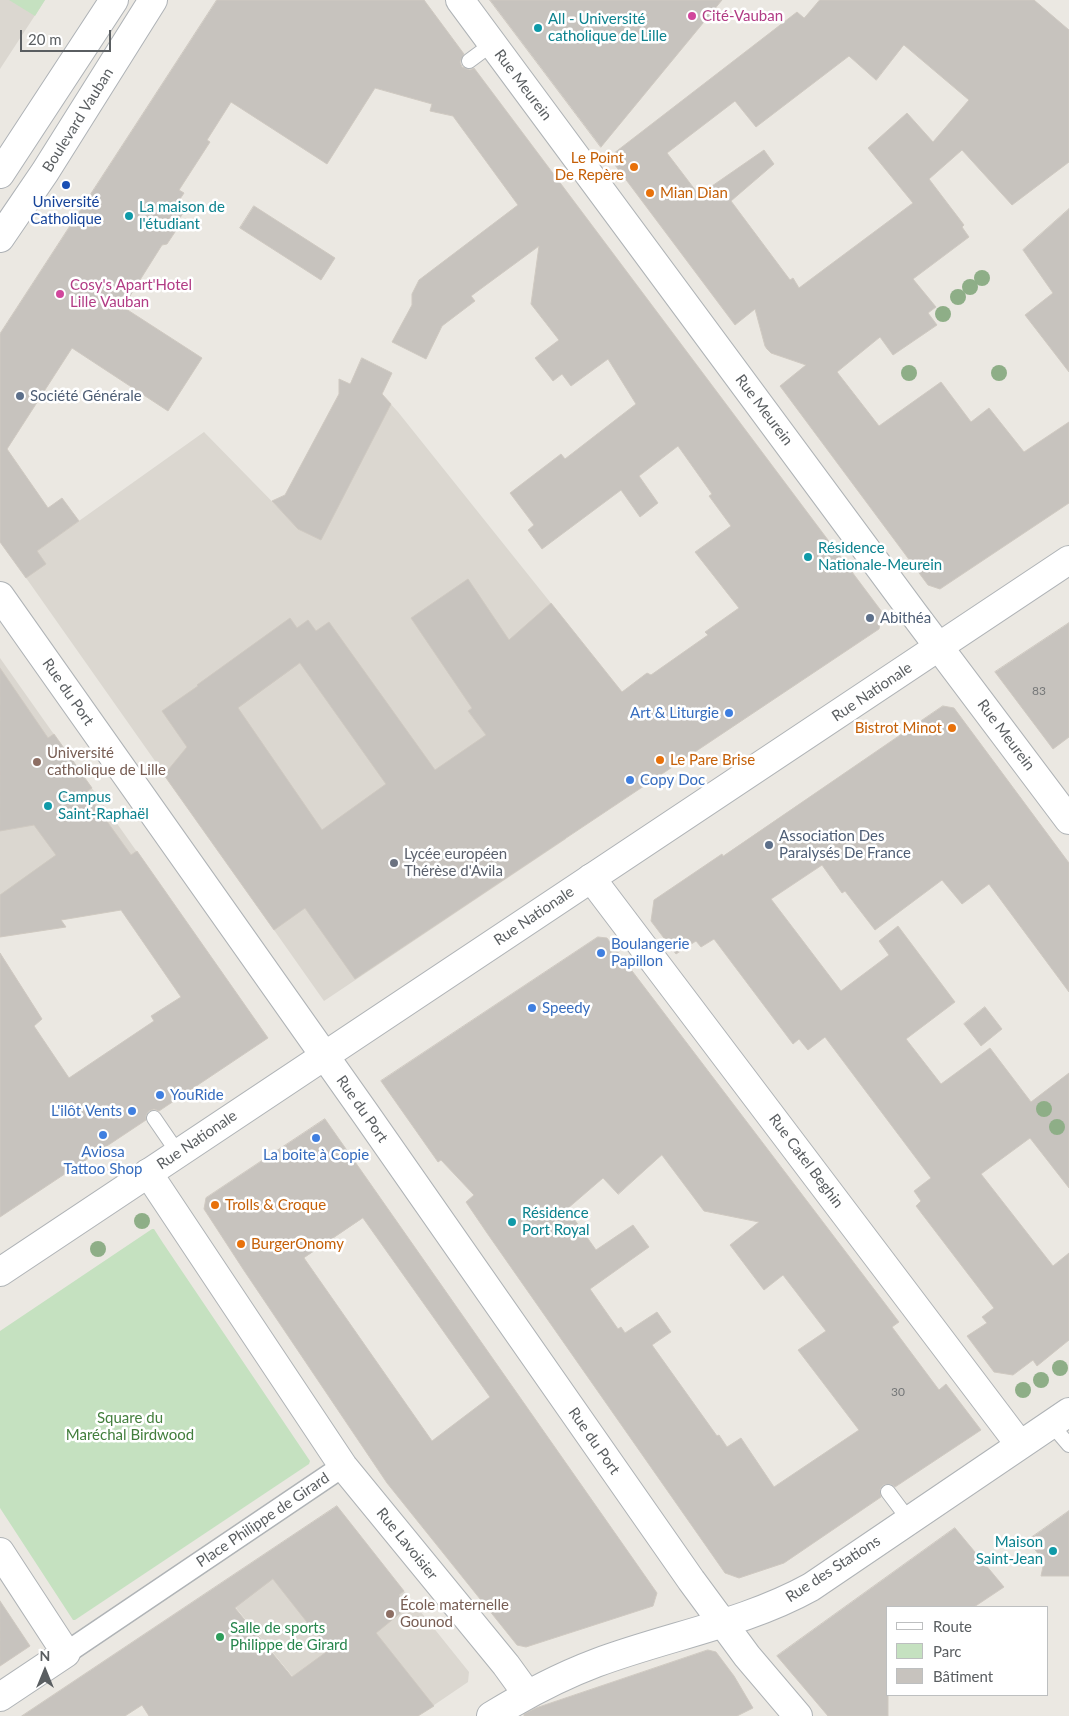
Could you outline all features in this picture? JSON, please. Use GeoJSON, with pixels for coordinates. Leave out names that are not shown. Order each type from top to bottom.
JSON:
{"type":"FeatureCollection","features":[{"type":"Feature","properties":{"kind":"street"},"geometry":{"type":"LineString","coordinates":[[0,174],[114,0]]}},
{"type":"Feature","properties":{"kind":"street","name":"Boulevard Vauban"},"geometry":{"type":"LineString","coordinates":[[0,238],[45,172],[153,0]]}},
{"type":"Feature","properties":{"kind":"street","name":"Rue Meurein"},"geometry":{"type":"LineString","coordinates":[[460,0],[1069,820]]}},
{"type":"Feature","properties":{"kind":"street","name":"Rue Nationale"},"geometry":{"type":"LineString","coordinates":[[0,1272],[1069,560]]}},
{"type":"Feature","properties":{"kind":"street","name":"Rue du Port"},"geometry":{"type":"LineString","coordinates":[[0,596],[325,1055],[722,1624],[798,1716]]}},
{"type":"Feature","properties":{"kind":"street","name":"Rue Catel Beghin"},"geometry":{"type":"LineString","coordinates":[[591,878],[1020,1445]]}},
{"type":"Feature","properties":{"kind":"street","name":"Place Philippe de Girard"},"geometry":{"type":"LineString","coordinates":[[66,1653],[343,1466],[148,1173]]}},
{"type":"Feature","properties":{"kind":"street","name":"Rue des Stations"},"geometry":{"type":"LineString","coordinates":[[491,1716],[527,1694],[598,1662],[722,1624],[778,1604],[803,1591],[1060,1418]]}},
{"type":"Feature","properties":{"kind":"street","name":"Rue Lavoisier"},"geometry":{"type":"LineString","coordinates":[[343,1466],[506,1665],[527,1694]]}},
{"type":"Feature","properties":{"kind":"street"},"geometry":{"type":"LineString","coordinates":[[0,1552],[66,1653],[0,1697]]}},
{"type":"Feature","properties":{"kind":"lane"},"geometry":{"type":"LineString","coordinates":[[469,61],[492,44]]}},
{"type":"Feature","properties":{"kind":"lane"},"geometry":{"type":"LineString","coordinates":[[154,1118],[178,1153]]}},
{"type":"Feature","properties":{"kind":"lane"},"geometry":{"type":"LineString","coordinates":[[1060,1418],[1069,1445]]}},
{"type":"Feature","properties":{"kind":"lane"},"geometry":{"type":"LineString","coordinates":[[888,1492],[910,1520]]}},
{"type":"Feature","properties":{"kind":"shaded area"},"geometry":{"type":"Polygon","coordinates":[[[0,0],[45,0],[0,69],[0,0]]]}},
{"type":"Feature","properties":{"kind":"shaded area"},"geometry":{"type":"Polygon","coordinates":[[[369,392],[388,401],[398,412],[578,637],[468,711],[566,839],[324,1001],[17,565],[204,432],[299,529],[369,392]]]}},
{"type":"Feature","properties":{"kind":"shaded area","name":"Université catholique de Lille"},"geometry":{"type":"Polygon","coordinates":[[[0,658],[147,866],[108,893],[121,910],[61,920],[66,927],[0,937],[0,658]]]}},
{"type":"Feature","properties":{"kind":"shaded area"},"geometry":{"type":"Polygon","coordinates":[[[317,1519],[385,1606],[404,1591],[469,1672],[468,1682],[418,1716],[244,1716],[293,1677],[218,1586],[317,1519]]]}},
{"type":"Feature","properties":{"kind":"green space"},"geometry":{"type":"Polygon","coordinates":[[[9,0],[45,0],[35,16],[9,0]]]}},
{"type":"Feature","properties":{"kind":"green space","name":"Square du Maréchal Birdwood"},"geometry":{"type":"Polygon","coordinates":[[[154,1229],[310,1461],[309,1464],[73,1620],[0,1508],[0,1331],[154,1229]]]}},
{"type":"Feature","properties":{"kind":"building"},"geometry":{"type":"Polygon","coordinates":[[[217,0],[424,0],[464,54],[460,62],[462,67],[470,70],[474,68],[882,612],[879,629],[355,979],[305,908],[274,930],[164,775],[187,747],[162,711],[290,618],[297,628],[308,620],[316,631],[329,622],[435,770],[486,735],[468,711],[472,708],[411,618],[468,579],[509,640],[551,603],[622,692],[647,673],[651,675],[708,635],[705,632],[739,608],[695,552],[731,526],[709,496],[712,494],[678,446],[639,476],[658,503],[640,517],[621,490],[542,549],[528,530],[534,525],[510,493],[561,454],[565,459],[636,404],[608,359],[571,386],[562,374],[553,381],[535,358],[559,340],[531,304],[539,246],[471,296],[475,301],[442,326],[426,359],[392,342],[412,305],[412,294],[419,280],[518,205],[453,116],[430,111],[432,104],[375,88],[327,164],[231,102],[207,140],[210,142],[179,190],[184,193],[180,199],[183,213],[178,221],[179,226],[167,244],[162,245],[123,307],[202,358],[168,411],[72,348],[7,449],[48,508],[62,498],[79,521],[37,551],[46,564],[26,578],[0,542],[0,334],[217,0]],[[300,663],[238,708],[322,830],[386,784],[300,663]]]}},
{"type":"Feature","properties":{"kind":"building"},"geometry":{"type":"Polygon","coordinates":[[[490,0],[722,0],[601,147],[490,0]]]}},
{"type":"Feature","properties":{"kind":"building"},"geometry":{"type":"Polygon","coordinates":[[[820,0],[1034,0],[1069,30],[1069,162],[1012,205],[962,150],[929,179],[964,225],[962,227],[969,237],[913,279],[936,307],[928,313],[937,325],[893,355],[880,337],[837,372],[879,426],[941,382],[971,422],[989,408],[1024,452],[1069,422],[1069,503],[940,589],[928,585],[780,386],[806,365],[771,353],[767,349],[755,309],[735,325],[609,157],[797,12],[804,18],[820,0]],[[904,45],[876,80],[849,56],[756,127],[735,101],[667,153],[699,195],[764,150],[774,164],[731,201],[790,280],[793,278],[799,288],[913,203],[868,148],[907,113],[933,142],[969,100],[904,45]]]}},
{"type":"Feature","properties":{"kind":"building"},"geometry":{"type":"Polygon","coordinates":[[[254,206],[335,258],[321,280],[240,228],[254,206]]]}},
{"type":"Feature","properties":{"kind":"building"},"geometry":{"type":"Polygon","coordinates":[[[1069,209],[1069,372],[1025,315],[1053,293],[1023,250],[1069,209]]]}},
{"type":"Feature","properties":{"kind":"building"},"geometry":{"type":"Polygon","coordinates":[[[362,358],[392,373],[382,394],[391,404],[321,540],[298,529],[272,501],[285,495],[339,394],[339,379],[350,384],[362,358]]]}},
{"type":"Feature","properties":{"kind":"building"},"geometry":{"type":"Polygon","coordinates":[[[1069,623],[1069,737],[1053,749],[995,672],[1069,623]]]}},
{"type":"Feature","properties":{"kind":"building"},"geometry":{"type":"Polygon","coordinates":[[[0,668],[48,738],[54,734],[92,788],[86,792],[131,855],[137,851],[268,1038],[159,1111],[154,1109],[149,1111],[146,1115],[146,1120],[0,1217],[0,953],[42,1019],[34,1026],[69,1078],[154,1021],[151,1016],[181,997],[121,910],[61,920],[66,927],[0,937],[0,895],[56,855],[34,825],[0,831],[0,668]]]}},
{"type":"Feature","properties":{"kind":"building"},"geometry":{"type":"Polygon","coordinates":[[[943,706],[954,708],[1069,863],[1069,992],[989,884],[962,904],[942,880],[875,930],[845,891],[842,893],[822,865],[771,899],[841,991],[889,955],[879,941],[898,926],[955,1002],[906,1039],[941,1084],[990,1048],[1031,1102],[1069,1073],[1069,1188],[1030,1138],[981,1174],[1053,1266],[1069,1253],[1069,1340],[1037,1366],[1033,1360],[1013,1375],[994,1372],[967,1336],[987,1323],[982,1317],[994,1308],[916,1206],[921,1201],[914,1191],[931,1178],[825,1037],[808,1050],[799,1039],[793,1044],[714,939],[701,947],[696,941],[676,954],[651,921],[654,900],[722,854],[723,856],[943,706]]]}},
{"type":"Feature","properties":{"kind":"building"},"geometry":{"type":"Polygon","coordinates":[[[598,937],[607,938],[899,1322],[892,1327],[939,1390],[946,1384],[981,1430],[895,1487],[891,1484],[883,1485],[880,1489],[881,1497],[784,1563],[739,1578],[725,1573],[466,1202],[474,1195],[441,1160],[438,1162],[381,1081],[598,937]],[[662,1155],[618,1194],[603,1178],[567,1209],[596,1250],[633,1225],[649,1247],[590,1289],[618,1329],[621,1327],[625,1333],[657,1312],[671,1332],[652,1345],[717,1436],[719,1435],[727,1447],[741,1438],[774,1487],[859,1430],[798,1350],[826,1331],[783,1275],[764,1290],[730,1245],[759,1222],[704,1211],[662,1155]]]}},
{"type":"Feature","properties":{"kind":"building"},"geometry":{"type":"Polygon","coordinates":[[[985,1007],[1002,1029],[981,1046],[964,1024],[985,1007]]]}},
{"type":"Feature","properties":{"kind":"building"},"geometry":{"type":"Polygon","coordinates":[[[325,1119],[657,1593],[653,1606],[526,1647],[517,1645],[387,1483],[204,1209],[206,1198],[325,1119]],[[363,1218],[304,1258],[432,1441],[490,1397],[363,1218]]]}},
{"type":"Feature","properties":{"kind":"building"},"geometry":{"type":"Polygon","coordinates":[[[337,1506],[404,1591],[399,1595],[408,1607],[376,1633],[434,1706],[418,1716],[149,1716],[142,1705],[125,1716],[22,1716],[337,1506]],[[273,1579],[235,1608],[292,1677],[329,1650],[273,1579]]]}},
{"type":"Feature","properties":{"kind":"building","name":"Maison Saint-Jean"},"geometry":{"type":"Polygon","coordinates":[[[1069,1511],[1069,1576],[1041,1576],[1044,1562],[1028,1540],[1069,1511]]]}},
{"type":"Feature","properties":{"kind":"building"},"geometry":{"type":"Polygon","coordinates":[[[955,1528],[1004,1587],[976,1606],[886,1606],[886,1696],[888,1696],[888,1716],[828,1716],[777,1656],[955,1528]]]}},
{"type":"Feature","properties":{"kind":"building"},"geometry":{"type":"Polygon","coordinates":[[[0,1601],[30,1646],[0,1666],[0,1601]]]}},
{"type":"Feature","properties":{"kind":"building"},"geometry":{"type":"Polygon","coordinates":[[[708,1650],[716,1652],[734,1676],[753,1708],[737,1716],[524,1716],[524,1714],[536,1708],[708,1650]]]}},
{"type":"Feature","properties":{"kind":"place","name":"Cité-Vauban"},"geometry":{"type":"Point","coordinates":[692,16]}},
{"type":"Feature","properties":{"kind":"place","name":"All - Université catholique de Lille"},"geometry":{"type":"Point","coordinates":[538,28]}},
{"type":"Feature","properties":{"kind":"place","name":"Le Point De Repère"},"geometry":{"type":"Point","coordinates":[634,167]}},
{"type":"Feature","properties":{"kind":"place","name":"Université Catholique"},"geometry":{"type":"Point","coordinates":[66,185]}},
{"type":"Feature","properties":{"kind":"place","name":"Mian Dian"},"geometry":{"type":"Point","coordinates":[650,193]}},
{"type":"Feature","properties":{"kind":"place","name":"La maison de l'étudiant"},"geometry":{"type":"Point","coordinates":[129,216]}},
{"type":"Feature","properties":{"kind":"place","name":"Cosy's Apart'Hotel Lille Vauban"},"geometry":{"type":"Point","coordinates":[60,294]}},
{"type":"Feature","properties":{"kind":"place","name":"Société Générale"},"geometry":{"type":"Point","coordinates":[20,396]}},
{"type":"Feature","properties":{"kind":"place","name":"Résidence Nationale-Meurein"},"geometry":{"type":"Point","coordinates":[808,557]}},
{"type":"Feature","properties":{"kind":"place","name":"Abithéa"},"geometry":{"type":"Point","coordinates":[870,618]}},
{"type":"Feature","properties":{"kind":"place","name":"Art & Liturgie"},"geometry":{"type":"Point","coordinates":[729,713]}},
{"type":"Feature","properties":{"kind":"place","name":"Bistrot Minot"},"geometry":{"type":"Point","coordinates":[952,728]}},
{"type":"Feature","properties":{"kind":"place","name":"Le Pare Brise"},"geometry":{"type":"Point","coordinates":[660,760]}},
{"type":"Feature","properties":{"kind":"place","name":"Université catholique de Lille"},"geometry":{"type":"Point","coordinates":[37,762]}},
{"type":"Feature","properties":{"kind":"place","name":"Copy Doc"},"geometry":{"type":"Point","coordinates":[630,780]}},
{"type":"Feature","properties":{"kind":"place","name":"Campus Saint-Raphaël"},"geometry":{"type":"Point","coordinates":[48,806]}},
{"type":"Feature","properties":{"kind":"place","name":"Association Des Paralysés De France"},"geometry":{"type":"Point","coordinates":[769,845]}},
{"type":"Feature","properties":{"kind":"place","name":"Lycée européen Thérèse d'Avila"},"geometry":{"type":"Point","coordinates":[394,863]}},
{"type":"Feature","properties":{"kind":"place","name":"Boulangerie Papillon"},"geometry":{"type":"Point","coordinates":[601,953]}},
{"type":"Feature","properties":{"kind":"place","name":"Speedy"},"geometry":{"type":"Point","coordinates":[532,1008]}},
{"type":"Feature","properties":{"kind":"place","name":"YouRide"},"geometry":{"type":"Point","coordinates":[160,1095]}},
{"type":"Feature","properties":{"kind":"place","name":"L'ilôt Vents"},"geometry":{"type":"Point","coordinates":[132,1111]}},
{"type":"Feature","properties":{"kind":"place","name":"Aviosa Tattoo Shop"},"geometry":{"type":"Point","coordinates":[103,1135]}},
{"type":"Feature","properties":{"kind":"place","name":"La boite à Copie"},"geometry":{"type":"Point","coordinates":[316,1138]}},
{"type":"Feature","properties":{"kind":"place","name":"Trolls & Croque"},"geometry":{"type":"Point","coordinates":[215,1205]}},
{"type":"Feature","properties":{"kind":"place","name":"Résidence Port Royal"},"geometry":{"type":"Point","coordinates":[512,1222]}},
{"type":"Feature","properties":{"kind":"place","name":"BurgerOnomy"},"geometry":{"type":"Point","coordinates":[241,1244]}},
{"type":"Feature","properties":{"kind":"place","name":"Maison Saint-Jean"},"geometry":{"type":"Point","coordinates":[1053,1551]}},
{"type":"Feature","properties":{"kind":"place","name":"École maternelle Gounod"},"geometry":{"type":"Point","coordinates":[390,1614]}},
{"type":"Feature","properties":{"kind":"place","name":"Salle de sports Philippe de Girard"},"geometry":{"type":"Point","coordinates":[220,1637]}}]}
